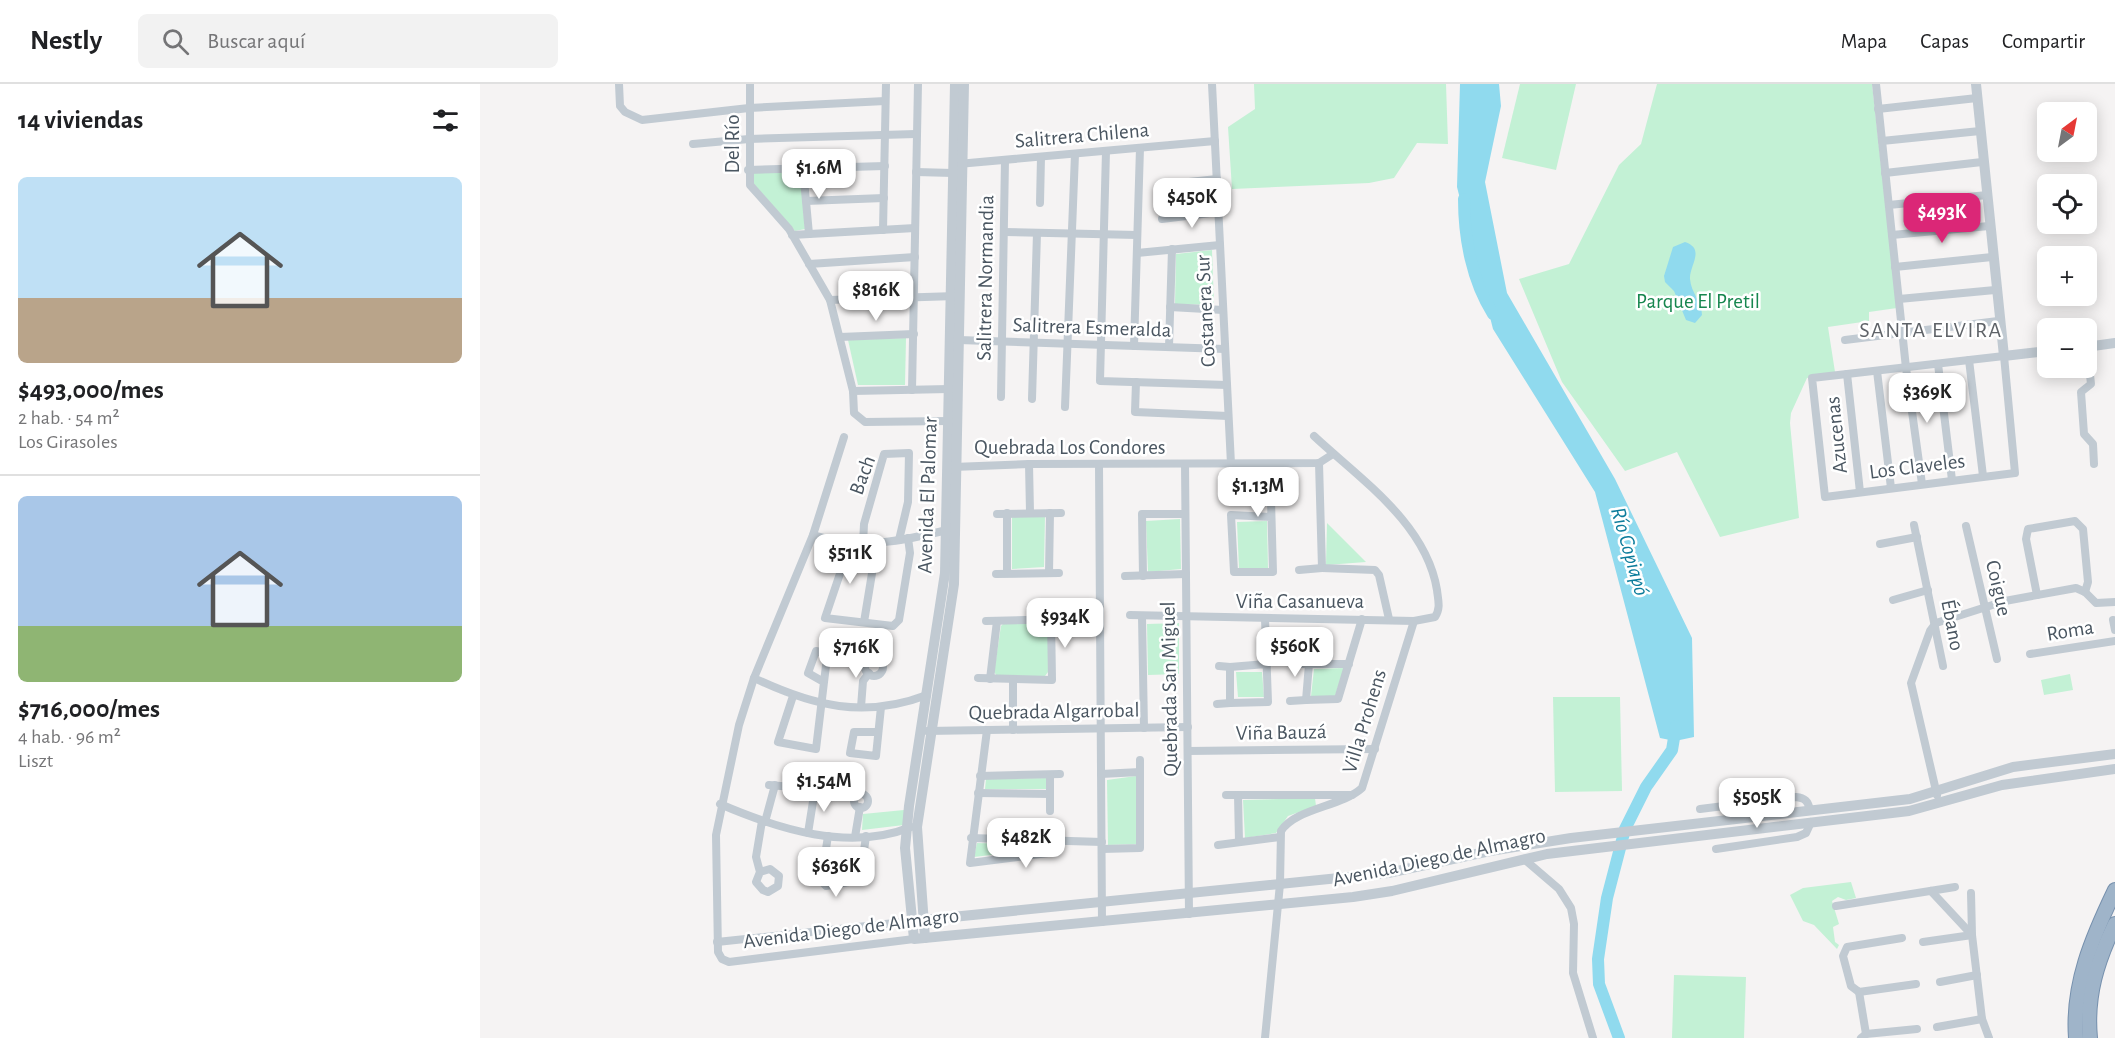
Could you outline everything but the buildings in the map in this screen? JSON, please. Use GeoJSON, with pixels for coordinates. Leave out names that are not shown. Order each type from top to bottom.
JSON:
{"type":"FeatureCollection","features":[{"type":"Feature","properties":{"kind":"highway"},"geometry":{"type":"LineString","coordinates":[[2076,1038],[2076,997],[2084,963],[2115,890]]}},
{"type":"Feature","properties":{"kind":"highway"},"geometry":{"type":"LineString","coordinates":[[2090,1038],[2093,982],[2101,955],[2115,924]]}},
{"type":"Feature","properties":{"kind":"street"},"geometry":{"type":"LineString","coordinates":[[619,84],[620,106],[625,112],[642,120],[749,108],[885,100]]}},
{"type":"Feature","properties":{"kind":"street","name":"Del Río"},"geometry":{"type":"LineString","coordinates":[[750,84],[748,170],[750,184],[792,235],[830,300],[853,391],[854,413],[865,422],[948,421]]}},
{"type":"Feature","properties":{"kind":"street"},"geometry":{"type":"LineString","coordinates":[[883,230],[886,84]]}},
{"type":"Feature","properties":{"kind":"street"},"geometry":{"type":"LineString","coordinates":[[912,390],[918,84]]}},
{"type":"Feature","properties":{"kind":"street","name":"Avenida El Palomar"},"geometry":{"type":"LineString","coordinates":[[953,467],[948,421],[955,296],[955,84]]}},
{"type":"Feature","properties":{"kind":"street","name":"Avenida El Palomar"},"geometry":{"type":"LineString","coordinates":[[956,167],[964,84]]}},
{"type":"Feature","properties":{"kind":"street","name":"Costanera Sur"},"geometry":{"type":"LineString","coordinates":[[1212,84],[1231,464]]}},
{"type":"Feature","properties":{"kind":"street"},"geometry":{"type":"LineString","coordinates":[[1876,84],[1906,368],[1923,484]]}},
{"type":"Feature","properties":{"kind":"street"},"geometry":{"type":"LineString","coordinates":[[1976,84],[1998,321],[2004,356]]}},
{"type":"Feature","properties":{"kind":"street"},"geometry":{"type":"LineString","coordinates":[[1878,109],[1977,98]]}},
{"type":"Feature","properties":{"kind":"street"},"geometry":{"type":"LineString","coordinates":[[1882,141],[1980,130]]}},
{"type":"Feature","properties":{"kind":"street"},"geometry":{"type":"LineString","coordinates":[[693,144],[749,139],[916,134]]}},
{"type":"Feature","properties":{"kind":"street","name":"Salitrera Chilena"},"geometry":{"type":"LineString","coordinates":[[916,172],[1005,160],[1215,141]]}},
{"type":"Feature","properties":{"kind":"street"},"geometry":{"type":"LineString","coordinates":[[1134,346],[1140,148]]}},
{"type":"Feature","properties":{"kind":"street"},"geometry":{"type":"LineString","coordinates":[[1106,151],[1100,381],[1227,385]]}},
{"type":"Feature","properties":{"kind":"street"},"geometry":{"type":"LineString","coordinates":[[1065,407],[1075,154]]}},
{"type":"Feature","properties":{"kind":"street"},"geometry":{"type":"LineString","coordinates":[[1040,203],[1041,157]]}},
{"type":"Feature","properties":{"kind":"street","name":"Salitrera Normandia"},"geometry":{"type":"LineString","coordinates":[[1000,397],[1005,160]]}},
{"type":"Feature","properties":{"kind":"street"},"geometry":{"type":"LineString","coordinates":[[1885,173],[1982,162]]}},
{"type":"Feature","properties":{"kind":"street"},"geometry":{"type":"LineString","coordinates":[[748,170],[885,166]]}},
{"type":"Feature","properties":{"kind":"street"},"geometry":{"type":"LineString","coordinates":[[803,169],[809,234]]}},
{"type":"Feature","properties":{"kind":"street"},"geometry":{"type":"LineString","coordinates":[[1161,185],[1217,179]]}},
{"type":"Feature","properties":{"kind":"street"},"geometry":{"type":"LineString","coordinates":[[1888,205],[1987,195]]}},
{"type":"Feature","properties":{"kind":"street"},"geometry":{"type":"LineString","coordinates":[[806,201],[884,198]]}},
{"type":"Feature","properties":{"kind":"street"},"geometry":{"type":"LineString","coordinates":[[1162,219],[1218,212]]}},
{"type":"Feature","properties":{"kind":"street"},"geometry":{"type":"LineString","coordinates":[[1892,235],[1989,226]]}},
{"type":"Feature","properties":{"kind":"street"},"geometry":{"type":"LineString","coordinates":[[792,235],[915,228]]}},
{"type":"Feature","properties":{"kind":"street"},"geometry":{"type":"LineString","coordinates":[[1004,232],[1137,235]]}},
{"type":"Feature","properties":{"kind":"street"},"geometry":{"type":"LineString","coordinates":[[1032,399],[1037,233]]}},
{"type":"Feature","properties":{"kind":"street"},"geometry":{"type":"LineString","coordinates":[[1137,253],[1220,245]]}},
{"type":"Feature","properties":{"kind":"street"},"geometry":{"type":"LineString","coordinates":[[1170,347],[1172,249]]}},
{"type":"Feature","properties":{"kind":"street"},"geometry":{"type":"LineString","coordinates":[[809,264],[915,257]]}},
{"type":"Feature","properties":{"kind":"street"},"geometry":{"type":"LineString","coordinates":[[1895,267],[1992,257]]}},
{"type":"Feature","properties":{"kind":"street"},"geometry":{"type":"LineString","coordinates":[[1899,299],[1995,290]]}},
{"type":"Feature","properties":{"kind":"street"},"geometry":{"type":"LineString","coordinates":[[830,300],[955,296]]}},
{"type":"Feature","properties":{"kind":"street","name":"Avenida El Palomar"},"geometry":{"type":"LineString","coordinates":[[919,938],[919,920],[906,866],[926,730],[954,584],[953,467],[959,340],[955,296]]}},
{"type":"Feature","properties":{"kind":"street"},"geometry":{"type":"LineString","coordinates":[[1170,308],[1223,310]]}},
{"type":"Feature","properties":{"kind":"street"},"geometry":{"type":"LineString","coordinates":[[1845,340],[1998,321]]}},
{"type":"Feature","properties":{"kind":"street"},"geometry":{"type":"LineString","coordinates":[[840,337],[914,334]]}},
{"type":"Feature","properties":{"kind":"street","name":"Salitrera Esmeralda"},"geometry":{"type":"LineString","coordinates":[[959,340],[1225,349]]}},
{"type":"Feature","properties":{"kind":"street"},"geometry":{"type":"LineString","coordinates":[[2097,346],[2115,343]]}},
{"type":"Feature","properties":{"kind":"street"},"geometry":{"type":"LineString","coordinates":[[1847,374],[2037,352]]}},
{"type":"Feature","properties":{"kind":"street","name":"Los Claveles"},"geometry":{"type":"LineString","coordinates":[[1847,374],[1812,378],[1825,497],[2015,473],[2004,356]]}},
{"type":"Feature","properties":{"kind":"street"},"geometry":{"type":"LineString","coordinates":[[1969,360],[1983,476]]}},
{"type":"Feature","properties":{"kind":"street"},"geometry":{"type":"LineString","coordinates":[[1938,364],[1952,480]]}},
{"type":"Feature","properties":{"kind":"street"},"geometry":{"type":"LineString","coordinates":[[1877,371],[1891,488]]}},
{"type":"Feature","properties":{"kind":"street","name":"Azucenas"},"geometry":{"type":"LineString","coordinates":[[1847,374],[1860,492]]}},
{"type":"Feature","properties":{"kind":"street"},"geometry":{"type":"LineString","coordinates":[[2090,378],[2091,384],[2081,392],[2084,434],[2093,444],[2094,464]]}},
{"type":"Feature","properties":{"kind":"street"},"geometry":{"type":"LineString","coordinates":[[1136,382],[1135,412],[1228,416]]}},
{"type":"Feature","properties":{"kind":"street"},"geometry":{"type":"LineString","coordinates":[[853,391],[949,389]]}},
{"type":"Feature","properties":{"kind":"street"},"geometry":{"type":"LineString","coordinates":[[717,942],[714,860],[720,804],[739,725],[754,678],[813,535],[844,436]]}},
{"type":"Feature","properties":{"kind":"street"},"geometry":{"type":"LineString","coordinates":[[1314,436],[1382,496],[1409,529],[1427,558],[1435,576],[1438,612],[1433,618],[1414,621]]}},
{"type":"Feature","properties":{"kind":"street","name":"Bach"},"geometry":{"type":"LineString","coordinates":[[863,544],[864,524],[884,454],[909,453],[908,502],[903,539]]}},
{"type":"Feature","properties":{"kind":"street"},"geometry":{"type":"LineString","coordinates":[[1322,568],[1319,463],[1333,454]]}},
{"type":"Feature","properties":{"kind":"street","name":"Quebrada Los Condores"},"geometry":{"type":"LineString","coordinates":[[953,467],[1029,464],[1319,463]]}},
{"type":"Feature","properties":{"kind":"street"},"geometry":{"type":"LineString","coordinates":[[1029,464],[1030,512]]}},
{"type":"Feature","properties":{"kind":"street"},"geometry":{"type":"LineString","coordinates":[[1270,464],[1273,572],[1234,572],[1231,515],[1271,517]]}},
{"type":"Feature","properties":{"kind":"street"},"geometry":{"type":"LineString","coordinates":[[1099,465],[1102,922]]}},
{"type":"Feature","properties":{"kind":"street","name":"Quebrada San Miguel"},"geometry":{"type":"LineString","coordinates":[[1185,465],[1190,914]]}},
{"type":"Feature","properties":{"kind":"street"},"geometry":{"type":"LineString","coordinates":[[1007,573],[1008,513]]}},
{"type":"Feature","properties":{"kind":"street"},"geometry":{"type":"LineString","coordinates":[[1049,573],[1050,513]]}},
{"type":"Feature","properties":{"kind":"street"},"geometry":{"type":"LineString","coordinates":[[997,514],[1061,513]]}},
{"type":"Feature","properties":{"kind":"street"},"geometry":{"type":"LineString","coordinates":[[1143,576],[1142,514],[1185,514]]}},
{"type":"Feature","properties":{"kind":"street"},"geometry":{"type":"LineString","coordinates":[[2037,595],[2026,539],[2028,529],[2075,521],[2084,529],[2088,582],[2085,592]]}},
{"type":"Feature","properties":{"kind":"street","name":"Ébano"},"geometry":{"type":"LineString","coordinates":[[1914,525],[1936,623],[1943,666]]}},
{"type":"Feature","properties":{"kind":"street","name":"Coigue"},"geometry":{"type":"LineString","coordinates":[[1965,526],[1997,659]]}},
{"type":"Feature","properties":{"kind":"street"},"geometry":{"type":"LineString","coordinates":[[813,535],[850,544],[863,544],[952,529]]}},
{"type":"Feature","properties":{"kind":"street","name":"Avenida El Palomar"},"geometry":{"type":"LineString","coordinates":[[926,730],[927,694],[952,529]]}},
{"type":"Feature","properties":{"kind":"street"},"geometry":{"type":"LineString","coordinates":[[1880,544],[1917,537]]}},
{"type":"Feature","properties":{"kind":"street"},"geometry":{"type":"LineString","coordinates":[[850,544],[825,618],[893,626],[899,620],[910,553],[903,539]]}},
{"type":"Feature","properties":{"kind":"street"},"geometry":{"type":"LineString","coordinates":[[864,622],[877,543]]}},
{"type":"Feature","properties":{"kind":"street"},"geometry":{"type":"LineString","coordinates":[[1299,570],[1322,568],[1375,570],[1379,575],[1389,620]]}},
{"type":"Feature","properties":{"kind":"street"},"geometry":{"type":"LineString","coordinates":[[996,574],[1059,573]]}},
{"type":"Feature","properties":{"kind":"street"},"geometry":{"type":"LineString","coordinates":[[1125,576],[1186,574]]}},
{"type":"Feature","properties":{"kind":"street"},"geometry":{"type":"LineString","coordinates":[[1939,804],[1911,683],[1936,623],[1984,608],[2076,588],[2085,592],[2096,603],[2115,602]]}},
{"type":"Feature","properties":{"kind":"street","name":"Ébano"},"geometry":{"type":"LineString","coordinates":[[1893,600],[1928,590]]}},
{"type":"Feature","properties":{"kind":"street","name":"Viña Casanueva"},"geometry":{"type":"LineString","coordinates":[[1130,615],[1414,621]]}},
{"type":"Feature","properties":{"kind":"street"},"geometry":{"type":"LineString","coordinates":[[1142,617],[1144,728]]}},
{"type":"Feature","properties":{"kind":"street"},"geometry":{"type":"LineString","coordinates":[[978,678],[1052,680],[1052,618]]}},
{"type":"Feature","properties":{"kind":"street"},"geometry":{"type":"LineString","coordinates":[[986,621],[1100,618]]}},
{"type":"Feature","properties":{"kind":"street"},"geometry":{"type":"LineString","coordinates":[[1217,704],[1268,702],[1265,619]]}},
{"type":"Feature","properties":{"kind":"street"},"geometry":{"type":"LineString","coordinates":[[1290,701],[1338,699],[1362,619]]}},
{"type":"Feature","properties":{"kind":"street","name":"Roma"},"geometry":{"type":"LineString","coordinates":[[2113,620],[2115,630]]}},
{"type":"Feature","properties":{"kind":"street"},"geometry":{"type":"LineString","coordinates":[[990,679],[997,621]]}},
{"type":"Feature","properties":{"kind":"street","name":"Villa Prohens"},"geometry":{"type":"LineString","coordinates":[[1280,837],[1281,831],[1289,821],[1355,795],[1362,788],[1414,621]]}},
{"type":"Feature","properties":{"kind":"street","name":"Roma"},"geometry":{"type":"LineString","coordinates":[[2030,654],[2115,641]]}},
{"type":"Feature","properties":{"kind":"street"},"geometry":{"type":"LineString","coordinates":[[1219,666],[1266,664]]}},
{"type":"Feature","properties":{"kind":"street"},"geometry":{"type":"LineString","coordinates":[[1299,664],[1349,664]]}},
{"type":"Feature","properties":{"kind":"street"},"geometry":{"type":"LineString","coordinates":[[1306,700],[1309,664]]}},
{"type":"Feature","properties":{"kind":"street"},"geometry":{"type":"LineString","coordinates":[[1230,667],[1230,703]]}},
{"type":"Feature","properties":{"kind":"street"},"geometry":{"type":"LineString","coordinates":[[861,707],[863,681],[869,673]]}},
{"type":"Feature","properties":{"kind":"street"},"geometry":{"type":"LineString","coordinates":[[754,678],[793,696],[821,704],[881,707],[906,703],[927,694]]}},
{"type":"Feature","properties":{"kind":"street"},"geometry":{"type":"LineString","coordinates":[[1013,680],[1013,730]]}},
{"type":"Feature","properties":{"kind":"street"},"geometry":{"type":"LineString","coordinates":[[793,696],[778,740],[781,743],[816,749],[822,681]]}},
{"type":"Feature","properties":{"kind":"street"},"geometry":{"type":"LineString","coordinates":[[878,732],[881,707]]}},
{"type":"Feature","properties":{"kind":"street","name":"Quebrada Algarrobal"},"geometry":{"type":"LineString","coordinates":[[926,730],[1188,727]]}},
{"type":"Feature","properties":{"kind":"street"},"geometry":{"type":"LineString","coordinates":[[987,730],[971,837],[970,862],[1048,853],[1050,842]]}},
{"type":"Feature","properties":{"kind":"street","name":"Viña Bauzá"},"geometry":{"type":"LineString","coordinates":[[1188,751],[1375,749]]}},
{"type":"Feature","properties":{"kind":"street","name":"Avenida Diego de Almagro"},"geometry":{"type":"LineString","coordinates":[[2115,754],[2033,764],[1902,800],[1598,834],[1490,851],[1379,874],[717,942],[720,957],[729,962],[919,938],[1277,905],[1381,892],[1524,859],[1594,847],[1909,811],[1997,786],[2115,769]]}},
{"type":"Feature","properties":{"kind":"street"},"geometry":{"type":"LineString","coordinates":[[971,837],[1140,848],[1140,760]]}},
{"type":"Feature","properties":{"kind":"street"},"geometry":{"type":"LineString","coordinates":[[2031,781],[2033,764]]}},
{"type":"Feature","properties":{"kind":"street"},"geometry":{"type":"LineString","coordinates":[[1101,774],[1140,772]]}},
{"type":"Feature","properties":{"kind":"street"},"geometry":{"type":"LineString","coordinates":[[980,776],[1060,774]]}},
{"type":"Feature","properties":{"kind":"street"},"geometry":{"type":"LineString","coordinates":[[1050,775],[1050,811]]}},
{"type":"Feature","properties":{"kind":"street"},"geometry":{"type":"LineString","coordinates":[[760,872],[756,857],[772,785],[827,790]]}},
{"type":"Feature","properties":{"kind":"street"},"geometry":{"type":"LineString","coordinates":[[808,833],[815,789]]}},
{"type":"Feature","properties":{"kind":"street"},"geometry":{"type":"LineString","coordinates":[[846,791],[856,795],[864,794],[867,798],[865,806],[860,807],[855,837]]}},
{"type":"Feature","properties":{"kind":"street"},"geometry":{"type":"LineString","coordinates":[[978,793],[1050,794]]}},
{"type":"Feature","properties":{"kind":"street"},"geometry":{"type":"LineString","coordinates":[[1226,795],[1355,795]]}},
{"type":"Feature","properties":{"kind":"street"},"geometry":{"type":"LineString","coordinates":[[1238,795],[1239,842]]}},
{"type":"Feature","properties":{"kind":"street"},"geometry":{"type":"LineString","coordinates":[[1317,795],[1321,798],[1321,809]]}},
{"type":"Feature","properties":{"kind":"street"},"geometry":{"type":"LineString","coordinates":[[1700,809],[1796,797],[1804,798],[1808,802],[1811,822],[1806,833],[1797,837],[1716,849]]}},
{"type":"Feature","properties":{"kind":"street"},"geometry":{"type":"LineString","coordinates":[[720,804],[763,822],[828,836],[866,836],[912,827]]}},
{"type":"Feature","properties":{"kind":"street"},"geometry":{"type":"LineString","coordinates":[[828,836],[821,881],[826,886],[860,879],[866,836]]}},
{"type":"Feature","properties":{"kind":"street"},"geometry":{"type":"LineString","coordinates":[[1218,845],[1280,837],[1280,884],[1265,1038]]}},
{"type":"Feature","properties":{"kind":"street"},"geometry":{"type":"LineString","coordinates":[[1524,859],[1559,889],[1571,908],[1574,924],[1573,973],[1593,1038]]}},
{"type":"Feature","properties":{"kind":"street"},"geometry":{"type":"LineString","coordinates":[[1379,874],[1381,892]]}},
{"type":"Feature","properties":{"kind":"street"},"geometry":{"type":"LineString","coordinates":[[1836,906],[1955,887]]}},
{"type":"Feature","properties":{"kind":"street"},"geometry":{"type":"LineString","coordinates":[[1931,891],[1972,935]]}},
{"type":"Feature","properties":{"kind":"street"},"geometry":{"type":"LineString","coordinates":[[1971,893],[1972,935],[1982,1019],[1989,1038]]}},
{"type":"Feature","properties":{"kind":"street"},"geometry":{"type":"LineString","coordinates":[[1923,942],[1972,935]]}},
{"type":"Feature","properties":{"kind":"street"},"geometry":{"type":"LineString","coordinates":[[1902,938],[1847,948],[1843,956],[1851,986],[1859,992],[1916,984]]}},
{"type":"Feature","properties":{"kind":"street"},"geometry":{"type":"LineString","coordinates":[[1940,982],[1977,975]]}},
{"type":"Feature","properties":{"kind":"street"},"geometry":{"type":"LineString","coordinates":[[1859,992],[1864,1036],[1917,1029]]}},
{"type":"Feature","properties":{"kind":"street"},"geometry":{"type":"LineString","coordinates":[[1937,1027],[1982,1019]]}},
{"type":"Feature","properties":{"kind":"green space"},"geometry":{"type":"Polygon","coordinates":[[[1254,84],[1446,84],[1448,144],[1417,143],[1394,178],[1369,183],[1232,189],[1228,127],[1255,109],[1254,84]]]}},
{"type":"Feature","properties":{"kind":"green space"},"geometry":{"type":"Polygon","coordinates":[[[1520,84],[1576,84],[1556,170],[1502,158],[1520,84]]]}},
{"type":"Feature","properties":{"kind":"green space","name":"Parque El Pretil"},"geometry":{"type":"Polygon","coordinates":[[[1657,84],[1872,84],[1897,308],[1869,312],[1869,321],[1828,327],[1835,372],[1807,378],[1791,413],[1799,518],[1720,537],[1677,452],[1625,471],[1562,382],[1519,279],[1569,264],[1619,165],[1641,144],[1657,84]]]}},
{"type":"Feature","properties":{"kind":"green space"},"geometry":{"type":"Polygon","coordinates":[[[800,171],[805,229],[795,231],[753,183],[753,173],[800,171]]]}},
{"type":"Feature","properties":{"kind":"green space"},"geometry":{"type":"Polygon","coordinates":[[[1212,250],[1214,305],[1175,304],[1176,254],[1212,250]]]}},
{"type":"Feature","properties":{"kind":"green space"},"geometry":{"type":"Polygon","coordinates":[[[906,338],[905,385],[858,385],[848,340],[906,338]]]}},
{"type":"Feature","properties":{"kind":"green space"},"geometry":{"type":"Polygon","coordinates":[[[1045,516],[1044,567],[1012,569],[1012,517],[1045,516]]]}},
{"type":"Feature","properties":{"kind":"green space"},"geometry":{"type":"Polygon","coordinates":[[[1180,519],[1181,569],[1148,572],[1146,521],[1180,519]]]}},
{"type":"Feature","properties":{"kind":"green space"},"geometry":{"type":"Polygon","coordinates":[[[1267,521],[1268,568],[1239,568],[1237,522],[1267,521]]]}},
{"type":"Feature","properties":{"kind":"green space"},"geometry":{"type":"Polygon","coordinates":[[[1327,523],[1366,562],[1326,565],[1327,523]]]}},
{"type":"Feature","properties":{"kind":"green space"},"geometry":{"type":"Polygon","coordinates":[[[1004,623],[1048,624],[1048,672],[1045,676],[997,676],[994,672],[1001,626],[1004,623]]]}},
{"type":"Feature","properties":{"kind":"green space"},"geometry":{"type":"Polygon","coordinates":[[[1179,623],[1179,674],[1148,675],[1147,624],[1179,623]]]}},
{"type":"Feature","properties":{"kind":"green space"},"geometry":{"type":"Polygon","coordinates":[[[1344,668],[1335,696],[1311,696],[1314,669],[1344,668]]]}},
{"type":"Feature","properties":{"kind":"green space"},"geometry":{"type":"Polygon","coordinates":[[[1236,672],[1262,672],[1264,697],[1238,697],[1236,672]]]}},
{"type":"Feature","properties":{"kind":"green space"},"geometry":{"type":"Polygon","coordinates":[[[2070,674],[2073,690],[2044,695],[2041,680],[2070,674]]]}},
{"type":"Feature","properties":{"kind":"green space"},"geometry":{"type":"Polygon","coordinates":[[[1553,697],[1620,697],[1622,791],[1555,792],[1553,697]]]}},
{"type":"Feature","properties":{"kind":"green space"},"geometry":{"type":"Polygon","coordinates":[[[1136,776],[1137,844],[1108,845],[1107,780],[1136,776]]]}},
{"type":"Feature","properties":{"kind":"green space"},"geometry":{"type":"Polygon","coordinates":[[[1047,778],[1047,789],[985,789],[986,779],[1047,778]]]}},
{"type":"Feature","properties":{"kind":"green space"},"geometry":{"type":"Polygon","coordinates":[[[1315,798],[1316,806],[1288,816],[1276,833],[1245,838],[1243,800],[1315,798]]]}},
{"type":"Feature","properties":{"kind":"green space"},"geometry":{"type":"Polygon","coordinates":[[[904,810],[904,825],[862,830],[863,814],[904,810]]]}},
{"type":"Feature","properties":{"kind":"green space"},"geometry":{"type":"Polygon","coordinates":[[[977,843],[1043,845],[1048,848],[974,857],[977,843]]]}},
{"type":"Feature","properties":{"kind":"green space"},"geometry":{"type":"Polygon","coordinates":[[[1851,882],[1856,898],[1846,900],[1838,897],[1832,901],[1839,924],[1833,927],[1835,942],[1839,945],[1837,949],[1814,925],[1803,921],[1790,895],[1803,888],[1851,882]]]}},
{"type":"Feature","properties":{"kind":"green space"},"geometry":{"type":"Polygon","coordinates":[[[1674,975],[1746,977],[1744,1038],[1672,1038],[1674,975]]]}},
{"type":"Feature","properties":{"kind":"water"},"geometry":{"type":"Polygon","coordinates":[[[1460,84],[1499,84],[1501,106],[1485,182],[1507,293],[1615,479],[1692,638],[1694,737],[1675,741],[1660,738],[1595,492],[1493,329],[1457,187],[1460,84]]]}},
{"type":"Feature","properties":{"kind":"water"},"geometry":{"type":"Polygon","coordinates":[[[1685,242],[1691,245],[1696,253],[1690,279],[1702,315],[1695,323],[1686,320],[1674,291],[1665,282],[1664,276],[1673,247],[1685,242]]]}},
{"type":"Feature","properties":{"kind":"waterway","name":"Río Copiapó"},"geometry":{"type":"LineString","coordinates":[[1464,199],[1471,259],[1480,288],[1493,314]]}},
{"type":"Feature","properties":{"kind":"waterway","name":"Río Copiapó"},"geometry":{"type":"LineString","coordinates":[[1619,1038],[1599,984],[1598,959],[1607,898],[1625,829],[1646,787],[1672,750],[1676,726]]}},
{"type":"Feature","properties":{"kind":"district","name":"SANTA ELVIRA"},"geometry":{"type":"Point","coordinates":[1931,329]}}]}
